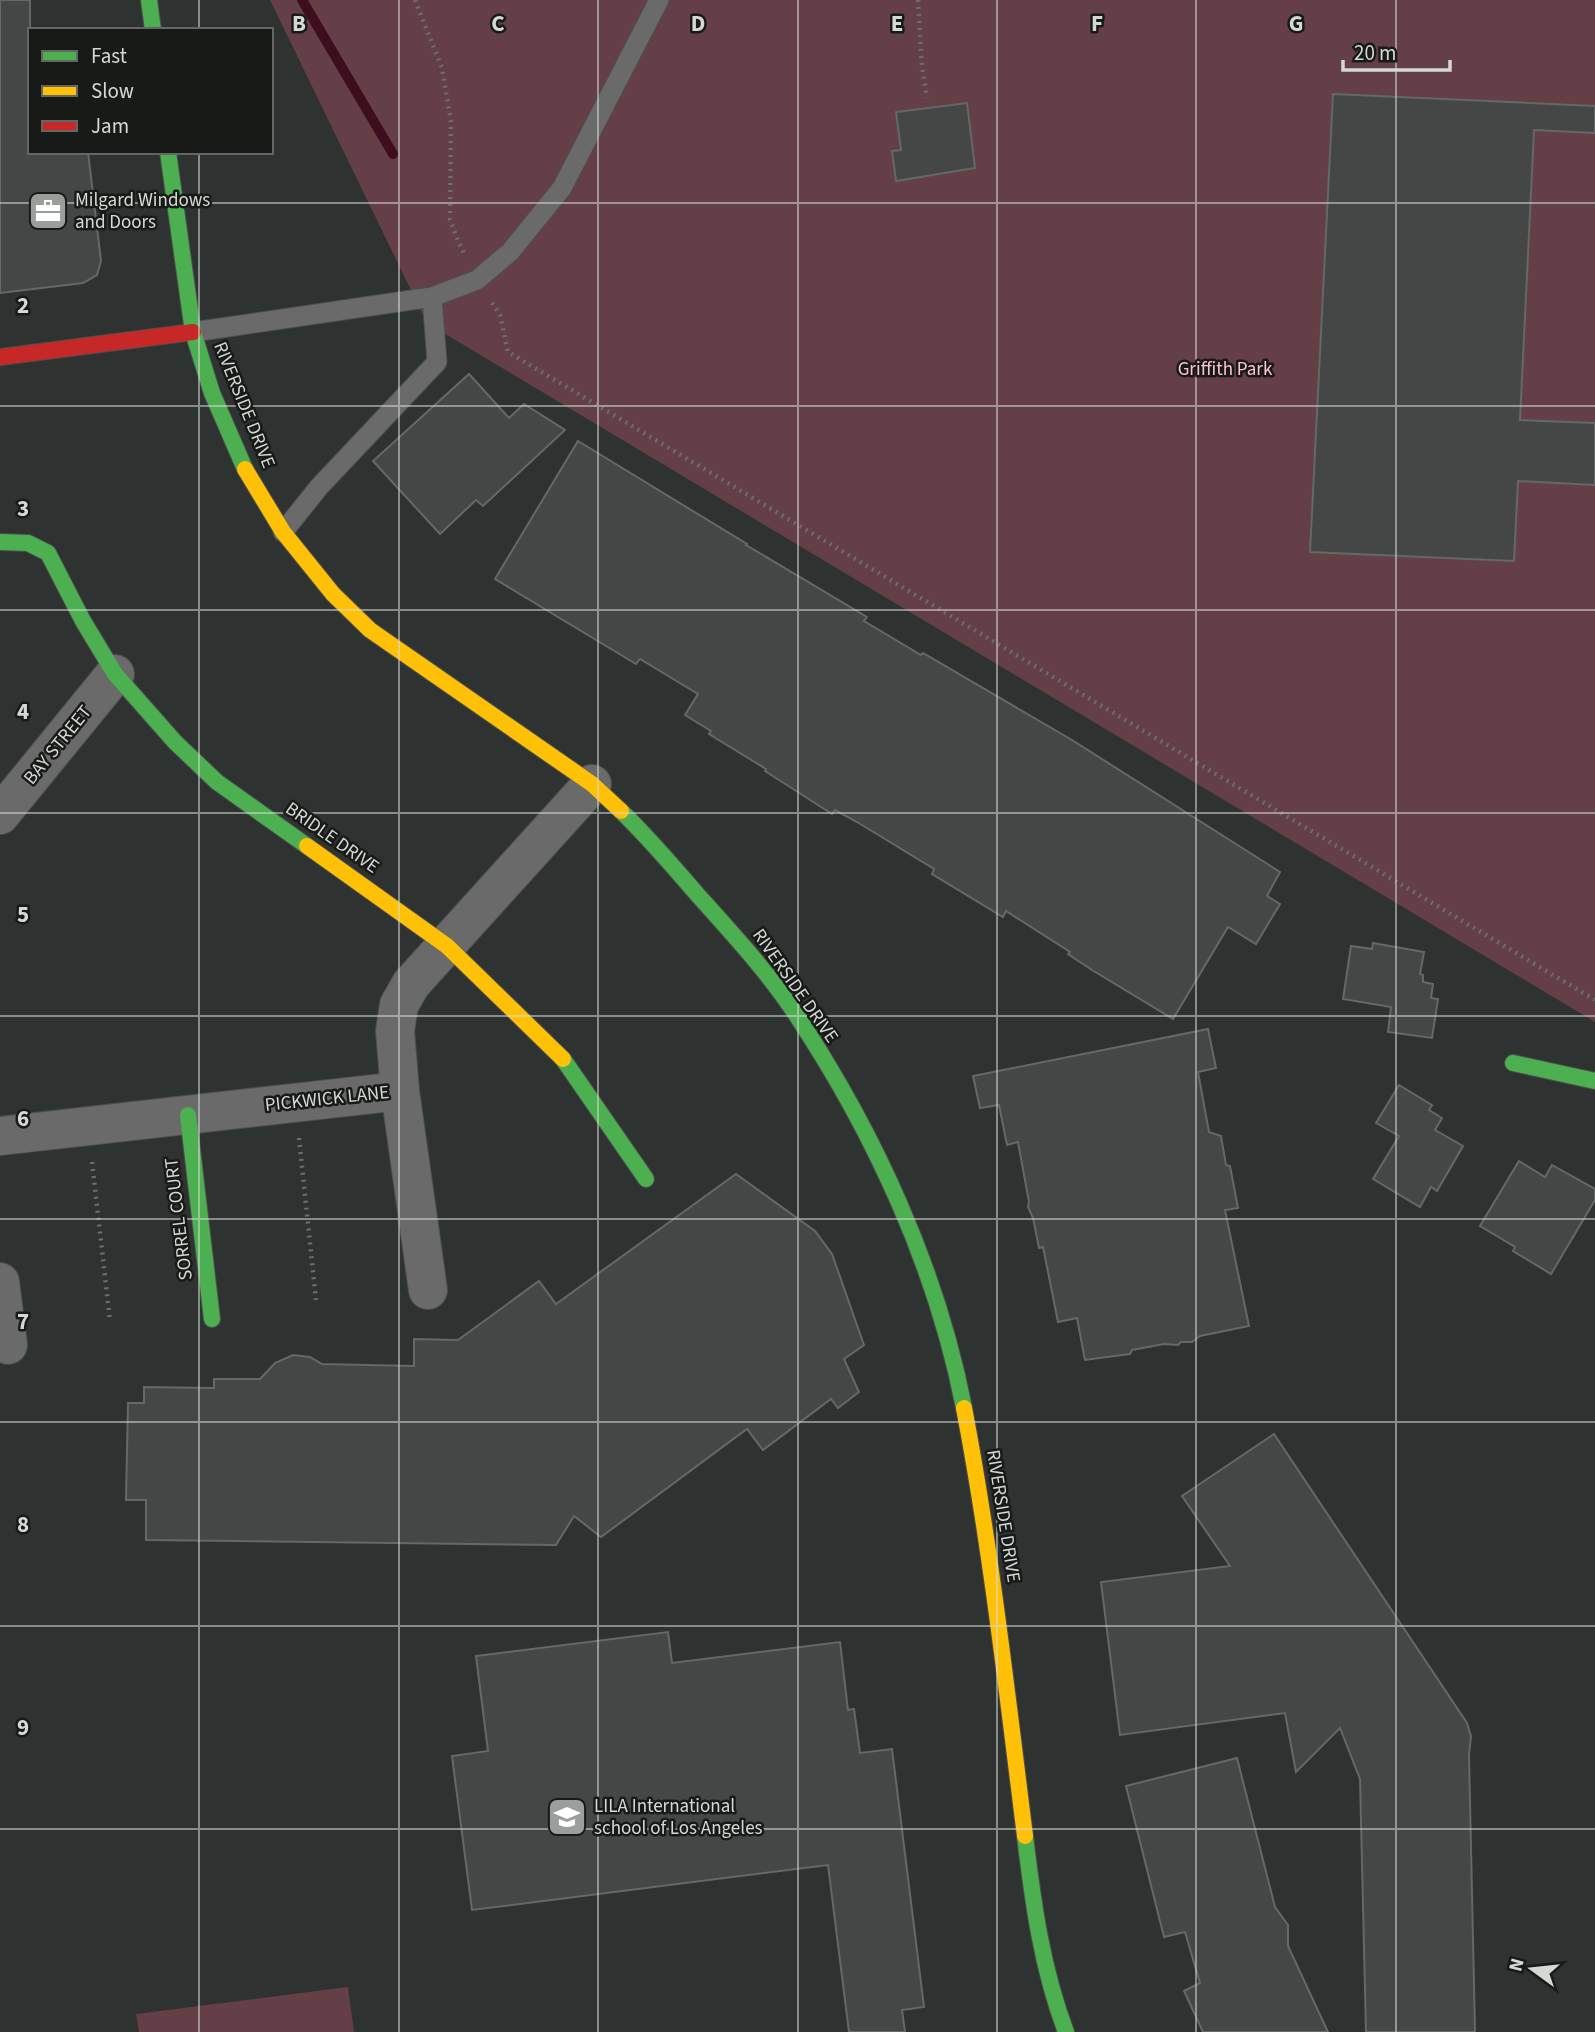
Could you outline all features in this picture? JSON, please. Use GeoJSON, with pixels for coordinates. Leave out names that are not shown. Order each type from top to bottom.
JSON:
{"type":"FeatureCollection","features":[{"type":"Feature","properties":{"kind":"main road"},"geometry":{"type":"LineString","coordinates":[[149,0],[153,28]]}},
{"type":"Feature","properties":{"kind":"main road","name":"RIVERSIDE DRIVE"},"geometry":{"type":"LineString","coordinates":[[168,154],[193,332],[212,393],[248,476],[283,532],[333,594],[370,630],[592,784],[642,831],[734,936],[796,1015],[865,1130],[904,1213],[934,1297],[960,1387],[978,1480],[994,1593],[1036,1924],[1055,2003],[1066,2032]]}},
{"type":"Feature","properties":{"kind":"main road"},"geometry":{"type":"LineString","coordinates":[[0,357],[193,332]]}},
{"type":"Feature","properties":{"kind":"main road","name":"BRIDLE DRIVE"},"geometry":{"type":"LineString","coordinates":[[0,542],[28,543],[48,553],[83,621],[115,674],[175,742],[217,782],[447,946],[568,1063],[646,1179]]}},
{"type":"Feature","properties":{"kind":"main road"},"geometry":{"type":"LineString","coordinates":[[1513,1063],[1595,1081]]}},
{"type":"Feature","properties":{"kind":"main road","name":"SORREL COURT"},"geometry":{"type":"LineString","coordinates":[[188,1115],[212,1319]]}},
{"type":"Feature","properties":{"kind":"street","name":"BAY STREET"},"geometry":{"type":"LineString","coordinates":[[0,816],[115,674]]}},
{"type":"Feature","properties":{"kind":"street","name":"PICKWICK LANE"},"geometry":{"type":"LineString","coordinates":[[0,1136],[400,1091],[395,1031],[399,1005],[411,984],[592,784]]}},
{"type":"Feature","properties":{"kind":"street"},"geometry":{"type":"LineString","coordinates":[[400,1091],[428,1290]]}},
{"type":"Feature","properties":{"kind":"street"},"geometry":{"type":"LineString","coordinates":[[0,1282],[8,1345]]}},
{"type":"Feature","properties":{"kind":"lane"},"geometry":{"type":"LineString","coordinates":[[193,332],[432,298],[477,280],[510,252],[562,188],[659,0]]}},
{"type":"Feature","properties":{"kind":"lane"},"geometry":{"type":"LineString","coordinates":[[283,532],[319,487],[437,362],[432,298]]}},
{"type":"Feature","properties":{"kind":"path"},"geometry":{"type":"LineString","coordinates":[[415,0],[442,68],[451,122],[450,219],[456,236]]}},
{"type":"Feature","properties":{"kind":"path"},"geometry":{"type":"LineString","coordinates":[[918,0],[927,98]]}},
{"type":"Feature","properties":{"kind":"path"},"geometry":{"type":"LineString","coordinates":[[500,315],[508,352],[1595,1000]]}},
{"type":"Feature","properties":{"kind":"path"},"geometry":{"type":"LineString","coordinates":[[295,1102],[316,1300]]}},
{"type":"Feature","properties":{"kind":"path"},"geometry":{"type":"LineString","coordinates":[[88,1126],[110,1321]]}},
{"type":"Feature","properties":{"kind":"green space","name":"Griffith Park"},"geometry":{"type":"Polygon","coordinates":[[[270,0],[1595,0],[1595,1022],[427,323],[270,0]]]}},
{"type":"Feature","properties":{"kind":"green space"},"geometry":{"type":"Polygon","coordinates":[[[348,1987],[354,2032],[139,2032],[136,2014],[348,1987]]]}},
{"type":"Feature","properties":{"kind":"building","name":"Milgard Windows and Doors"},"geometry":{"type":"Polygon","coordinates":[[[0,0],[30,0],[28,154],[88,154],[101,261],[97,275],[83,283],[0,293],[0,0]]]}},
{"type":"Feature","properties":{"kind":"building"},"geometry":{"type":"Polygon","coordinates":[[[1333,94],[1595,106],[1595,133],[1534,130],[1520,420],[1595,423],[1595,485],[1518,481],[1514,561],[1310,552],[1333,94]]]}},
{"type":"Feature","properties":{"kind":"building"},"geometry":{"type":"Polygon","coordinates":[[[967,103],[975,168],[896,181],[892,151],[901,150],[896,112],[967,103]]]}},
{"type":"Feature","properties":{"kind":"building"},"geometry":{"type":"Polygon","coordinates":[[[469,374],[509,418],[524,404],[565,430],[483,506],[476,500],[440,534],[373,461],[469,374]]]}},
{"type":"Feature","properties":{"kind":"building"},"geometry":{"type":"Polygon","coordinates":[[[578,441],[867,617],[864,621],[1072,740],[1280,872],[1267,896],[1280,904],[1256,944],[1228,927],[1173,1019],[1092,970],[1068,954],[1070,952],[1006,911],[1003,917],[932,874],[934,869],[835,810],[832,814],[765,771],[766,769],[709,734],[711,731],[685,715],[698,694],[640,659],[636,664],[495,579],[578,441]]]}},
{"type":"Feature","properties":{"kind":"building"},"geometry":{"type":"Polygon","coordinates":[[[1373,943],[1424,952],[1420,974],[1423,975],[1423,982],[1433,984],[1431,998],[1438,999],[1432,1038],[1388,1032],[1391,1007],[1343,999],[1351,946],[1372,949],[1373,943]]]}},
{"type":"Feature","properties":{"kind":"building"},"geometry":{"type":"Polygon","coordinates":[[[1208,1029],[1216,1068],[1198,1072],[1209,1132],[1221,1136],[1226,1165],[1230,1166],[1238,1208],[1225,1210],[1249,1326],[1200,1336],[1192,1342],[1181,1342],[1178,1345],[1164,1344],[1132,1350],[1130,1354],[1085,1360],[1077,1318],[1058,1322],[1043,1247],[1039,1248],[1028,1207],[1018,1142],[1007,1145],[999,1105],[980,1108],[973,1076],[1208,1029]]]}},
{"type":"Feature","properties":{"kind":"building"},"geometry":{"type":"Polygon","coordinates":[[[1399,1085],[1432,1105],[1429,1110],[1442,1118],[1435,1130],[1463,1146],[1437,1191],[1431,1187],[1420,1207],[1373,1179],[1399,1136],[1376,1123],[1399,1085]]]}},
{"type":"Feature","properties":{"kind":"building"},"geometry":{"type":"Polygon","coordinates":[[[1519,1161],[1545,1177],[1552,1165],[1595,1189],[1595,1200],[1551,1274],[1513,1251],[1515,1247],[1480,1226],[1519,1161]]]}},
{"type":"Feature","properties":{"kind":"building"},"geometry":{"type":"Polygon","coordinates":[[[736,1174],[815,1231],[832,1254],[864,1345],[844,1359],[859,1392],[838,1408],[831,1399],[763,1450],[747,1429],[601,1537],[574,1516],[556,1545],[146,1540],[146,1500],[126,1500],[128,1403],[144,1403],[144,1387],[214,1388],[214,1379],[260,1379],[275,1363],[293,1355],[310,1357],[322,1364],[414,1366],[414,1339],[458,1340],[539,1281],[556,1304],[736,1174]]]}},
{"type":"Feature","properties":{"kind":"building"},"geometry":{"type":"Polygon","coordinates":[[[1274,1434],[1467,1723],[1471,1736],[1469,1755],[1475,2032],[1366,2032],[1360,1779],[1340,1728],[1296,1772],[1285,1713],[1120,1735],[1101,1582],[1230,1566],[1182,1496],[1274,1434]]]}},
{"type":"Feature","properties":{"kind":"building"},"geometry":{"type":"Polygon","coordinates":[[[668,1632],[672,1663],[840,1642],[848,1710],[854,1709],[860,1753],[892,1749],[924,2007],[902,2010],[905,2032],[849,2032],[828,1865],[472,1910],[452,1756],[488,1751],[476,1656],[668,1632]]]}},
{"type":"Feature","properties":{"kind":"building"},"geometry":{"type":"Polygon","coordinates":[[[1237,1758],[1275,1907],[1288,1925],[1288,1946],[1328,2032],[1203,2032],[1184,1991],[1200,1983],[1185,1932],[1164,1937],[1126,1786],[1237,1758]]]}},
{"type":"Feature","properties":{"kind":"waterway"},"geometry":{"type":"LineString","coordinates":[[302,0],[393,154]]}},
{"type":"Feature","properties":{"kind":"traffic: fast"},"geometry":{"type":"LineString","coordinates":[[149,0],[153,28]]}},
{"type":"Feature","properties":{"kind":"traffic: fast"},"geometry":{"type":"LineString","coordinates":[[168,154],[193,332],[212,393],[245,469]]}},
{"type":"Feature","properties":{"kind":"traffic: fast"},"geometry":{"type":"LineString","coordinates":[[0,542],[28,543],[48,553],[83,621],[115,674],[175,742],[217,782],[307,846]]}},
{"type":"Feature","properties":{"kind":"traffic: fast"},"geometry":{"type":"LineString","coordinates":[[621,811],[669,862],[774,984],[797,1016],[852,1107],[900,1204],[920,1254],[952,1356],[964,1408]]}},
{"type":"Feature","properties":{"kind":"traffic: fast"},"geometry":{"type":"LineString","coordinates":[[563,1059],[646,1179]]}},
{"type":"Feature","properties":{"kind":"traffic: fast"},"geometry":{"type":"LineString","coordinates":[[1513,1063],[1595,1081]]}},
{"type":"Feature","properties":{"kind":"traffic: fast"},"geometry":{"type":"LineString","coordinates":[[188,1115],[212,1319]]}},
{"type":"Feature","properties":{"kind":"traffic: fast"},"geometry":{"type":"LineString","coordinates":[[1025,1836],[1045,1960],[1066,2032]]}},
{"type":"Feature","properties":{"kind":"traffic: slow"},"geometry":{"type":"LineString","coordinates":[[245,469],[283,532],[333,594],[370,630],[592,784],[621,811]]}},
{"type":"Feature","properties":{"kind":"traffic: slow"},"geometry":{"type":"LineString","coordinates":[[307,846],[447,946],[563,1059]]}},
{"type":"Feature","properties":{"kind":"traffic: slow"},"geometry":{"type":"LineString","coordinates":[[964,1408],[990,1568],[1025,1836]]}},
{"type":"Feature","properties":{"kind":"traffic: jam"},"geometry":{"type":"LineString","coordinates":[[0,357],[193,332]]}},
{"type":"Feature","properties":{"kind":"place","name":"Milgard Windows and Doors"},"geometry":{"type":"Point","coordinates":[48,211]}},
{"type":"Feature","properties":{"kind":"place","name":"LILA International school of Los Angeles"},"geometry":{"type":"Point","coordinates":[567,1817]}}]}
